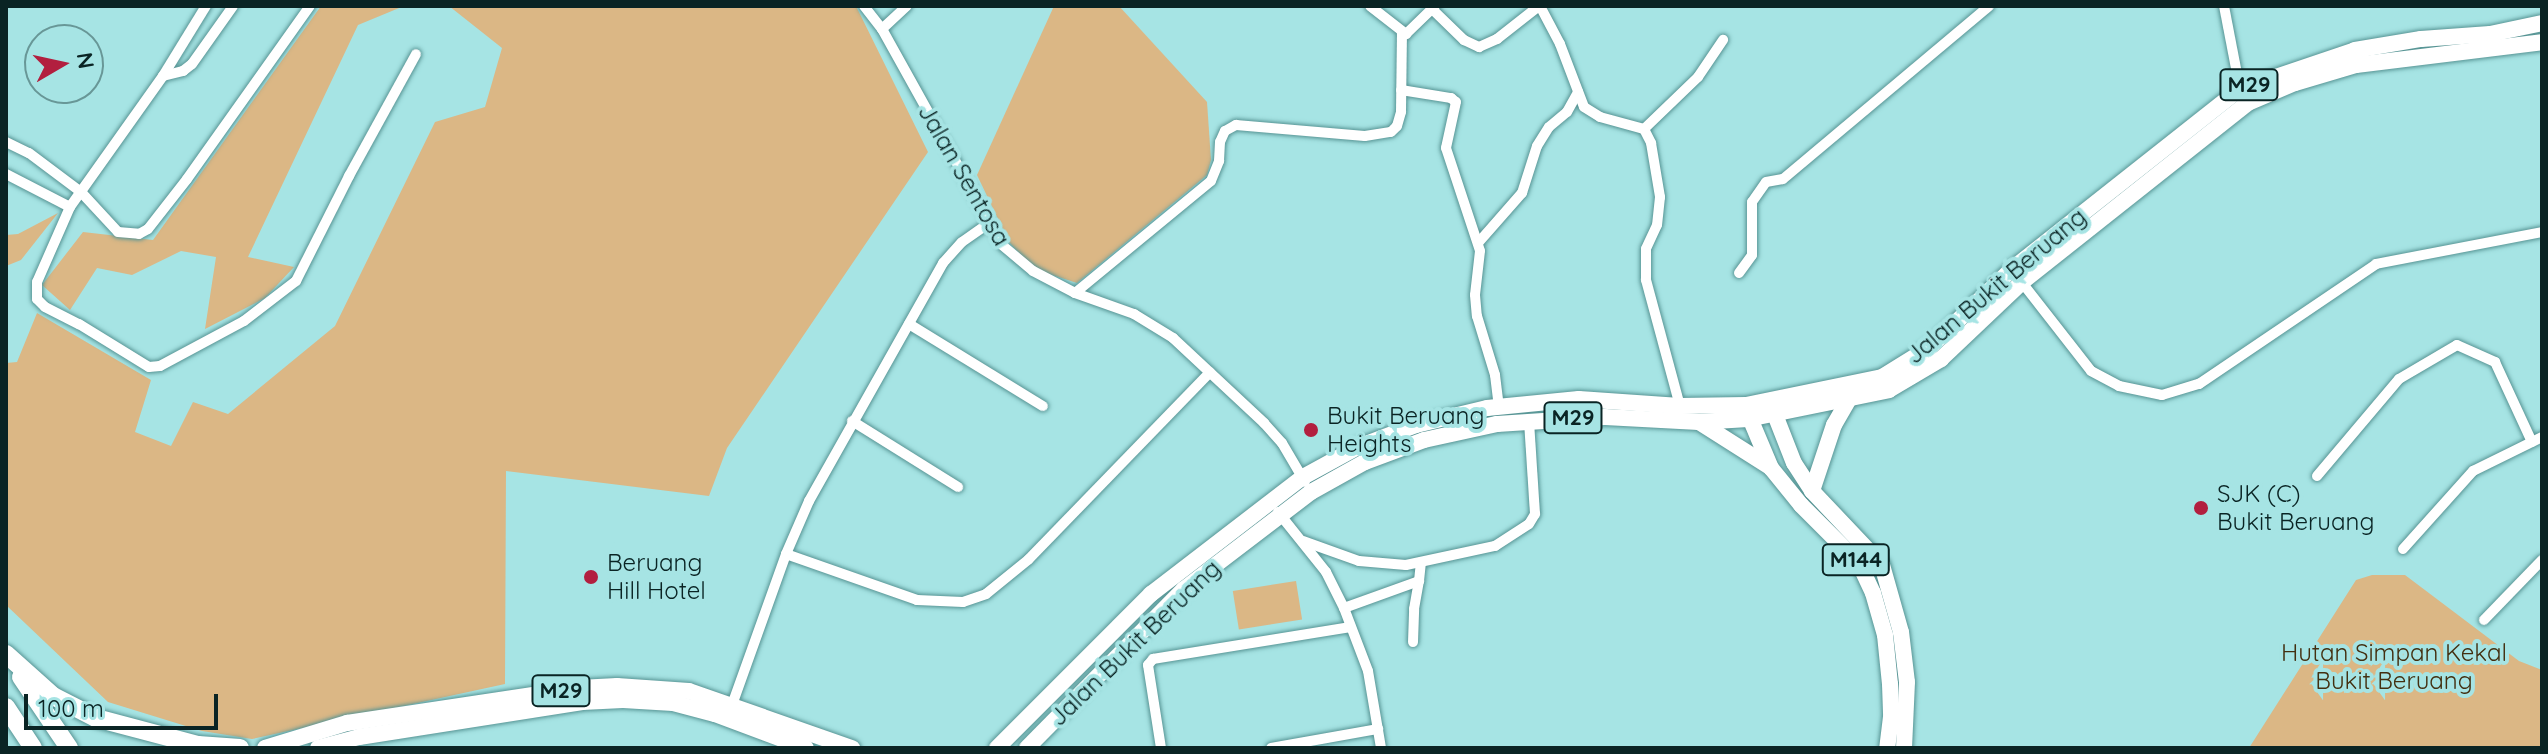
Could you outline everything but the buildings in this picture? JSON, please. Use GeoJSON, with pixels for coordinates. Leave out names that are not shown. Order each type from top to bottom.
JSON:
{"type":"FeatureCollection","features":[{"type":"Feature","properties":{"kind":"highway"},"geometry":{"type":"LineString","coordinates":[[6,654],[69,748]]}},
{"type":"Feature","properties":{"kind":"highway"},"geometry":{"type":"LineString","coordinates":[[6,654],[53,696],[96,718],[185,742],[240,748]]}},
{"type":"Feature","properties":{"kind":"highway"},"geometry":{"type":"LineString","coordinates":[[6,707],[33,748]]}},
{"type":"Feature","properties":{"kind":"main road","name":"Jalan Bukit Beruang"},"geometry":{"type":"LineString","coordinates":[[1772,409],[1882,377],[1908,364],[2012,269],[2240,89],[2355,50],[2421,39],[2490,34],[2542,23]]}},
{"type":"Feature","properties":{"kind":"main road","name":"Jalan Bukit Beruang"},"geometry":{"type":"LineString","coordinates":[[1307,485],[1424,440],[1529,420],[1605,417],[1699,422],[1747,412],[1848,401],[1889,390],[1941,359],[2022,282],[2248,103],[2295,83],[2356,65],[2542,42]]}},
{"type":"Feature","properties":{"kind":"main road","name":"Jalan Bukit Beruang"},"geometry":{"type":"LineString","coordinates":[[997,748],[1151,594],[1358,447],[1416,425],[1499,407],[1579,399],[1747,412]]}},
{"type":"Feature","properties":{"kind":"main road"},"geometry":{"type":"LineString","coordinates":[[1812,491],[1834,425],[1848,401]]}},
{"type":"Feature","properties":{"kind":"main road","name":"M144"},"geometry":{"type":"LineString","coordinates":[[1772,409],[1794,463],[1812,491],[1882,565],[1901,632],[1907,682],[1904,748]]}},
{"type":"Feature","properties":{"kind":"main road","name":"M144"},"geometry":{"type":"LineString","coordinates":[[1747,412],[1771,468],[1801,505],[1859,563],[1873,593],[1885,635],[1890,684],[1891,717],[1887,748]]}},
{"type":"Feature","properties":{"kind":"main road"},"geometry":{"type":"LineString","coordinates":[[1699,422],[1771,468]]}},
{"type":"Feature","properties":{"kind":"main road","name":"Jalan Bukit Beruang"},"geometry":{"type":"LineString","coordinates":[[1027,748],[1184,589],[1275,508]]}},
{"type":"Feature","properties":{"kind":"main road","name":"M29"},"geometry":{"type":"LineString","coordinates":[[265,748],[347,723],[579,688],[653,686],[689,691],[852,748]]}},
{"type":"Feature","properties":{"kind":"main road","name":"M29"},"geometry":{"type":"LineString","coordinates":[[318,748],[374,734],[582,702],[623,700],[673,703],[715,714],[806,748]]}},
{"type":"Feature","properties":{"kind":"street"},"geometry":{"type":"LineString","coordinates":[[206,6],[163,76],[70,207],[37,282],[37,299],[139,363],[160,366],[244,321],[296,281],[416,54]]}},
{"type":"Feature","properties":{"kind":"street"},"geometry":{"type":"LineString","coordinates":[[163,76],[183,71],[192,64],[233,6]]}},
{"type":"Feature","properties":{"kind":"street"},"geometry":{"type":"LineString","coordinates":[[6,142],[29,153],[81,192],[118,232],[133,235],[148,229],[310,6]]}},
{"type":"Feature","properties":{"kind":"street","name":"Jalan Sentosa"},"geometry":{"type":"LineString","coordinates":[[864,6],[882,29],[988,224],[1015,259],[1075,293],[1153,323],[1264,423],[1307,485]]}},
{"type":"Feature","properties":{"kind":"street"},"geometry":{"type":"LineString","coordinates":[[882,29],[907,6]]}},
{"type":"Feature","properties":{"kind":"street"},"geometry":{"type":"LineString","coordinates":[[1370,6],[1402,33],[1409,33],[1434,7],[1464,40],[1479,47],[1497,39],[1540,6],[1560,44],[1584,107],[1600,117],[1644,129],[1651,143],[1660,197],[1657,225],[1646,249],[1646,280],[1680,406]]}},
{"type":"Feature","properties":{"kind":"street"},"geometry":{"type":"LineString","coordinates":[[1739,273],[1752,255],[1752,202],[1766,182],[1783,179],[1967,21],[1989,6]]}},
{"type":"Feature","properties":{"kind":"street"},"geometry":{"type":"LineString","coordinates":[[2224,6],[2240,89]]}},
{"type":"Feature","properties":{"kind":"street"},"geometry":{"type":"LineString","coordinates":[[1075,293],[1211,181],[1225,131],[1236,125],[1383,136],[1397,126],[1401,112],[1402,33]]}},
{"type":"Feature","properties":{"kind":"street"},"geometry":{"type":"LineString","coordinates":[[1644,129],[1698,77],[1723,40]]}},
{"type":"Feature","properties":{"kind":"street"},"geometry":{"type":"LineString","coordinates":[[1401,90],[1451,98],[1456,102],[1446,148],[1478,243],[1477,316],[1495,375],[1499,407]]}},
{"type":"Feature","properties":{"kind":"street"},"geometry":{"type":"LineString","coordinates":[[1478,243],[1522,193],[1537,146],[1549,127],[1567,112],[1578,92]]}},
{"type":"Feature","properties":{"kind":"street"},"geometry":{"type":"LineString","coordinates":[[6,174],[70,207]]}},
{"type":"Feature","properties":{"kind":"street"},"geometry":{"type":"LineString","coordinates":[[732,705],[786,554],[852,421],[952,251],[988,224]]}},
{"type":"Feature","properties":{"kind":"street"},"geometry":{"type":"LineString","coordinates":[[2012,269],[2091,371],[2119,386],[2162,395],[2199,384],[2376,264],[2542,232]]}},
{"type":"Feature","properties":{"kind":"street"},"geometry":{"type":"LineString","coordinates":[[909,324],[1043,406]]}},
{"type":"Feature","properties":{"kind":"street"},"geometry":{"type":"LineString","coordinates":[[2317,476],[2399,379],[2457,345],[2495,362],[2537,440],[2473,471],[2403,549]]}},
{"type":"Feature","properties":{"kind":"street"},"geometry":{"type":"LineString","coordinates":[[786,554],[917,600],[963,602],[986,594],[1029,559],[1210,372]]}},
{"type":"Feature","properties":{"kind":"street"},"geometry":{"type":"LineString","coordinates":[[1303,541],[1359,561],[1421,563],[1495,546],[1533,520],[1535,514],[1529,420]]}},
{"type":"Feature","properties":{"kind":"street"},"geometry":{"type":"LineString","coordinates":[[852,421],[958,487]]}},
{"type":"Feature","properties":{"kind":"street"},"geometry":{"type":"LineString","coordinates":[[1275,508],[1326,572],[1344,608],[1368,671],[1381,748]]}},
{"type":"Feature","properties":{"kind":"street"},"geometry":{"type":"LineString","coordinates":[[1413,642],[1421,563]]}},
{"type":"Feature","properties":{"kind":"street"},"geometry":{"type":"LineString","coordinates":[[2484,620],[2541,563]]}},
{"type":"Feature","properties":{"kind":"street"},"geometry":{"type":"LineString","coordinates":[[1344,608],[1419,581]]}},
{"type":"Feature","properties":{"kind":"street"},"geometry":{"type":"LineString","coordinates":[[1161,748],[1148,665],[1153,659],[1350,627]]}},
{"type":"Feature","properties":{"kind":"street"},"geometry":{"type":"LineString","coordinates":[[1275,748],[1378,729]]}},
{"type":"Feature","properties":{"kind":"green space"},"geometry":{"type":"Polygon","coordinates":[[[321,6],[404,6],[358,25],[248,257],[294,267],[265,298],[205,329],[216,257],[181,251],[132,275],[97,268],[70,310],[42,285],[83,232],[153,240],[321,6]]]}},
{"type":"Feature","properties":{"kind":"green space"},"geometry":{"type":"Polygon","coordinates":[[[449,6],[856,6],[928,152],[727,448],[709,496],[506,471],[505,684],[252,739],[202,731],[108,702],[6,605],[6,363],[17,362],[37,313],[151,380],[135,432],[171,446],[193,402],[228,414],[335,326],[435,122],[485,107],[502,48],[449,6]]]}},
{"type":"Feature","properties":{"kind":"green space"},"geometry":{"type":"Polygon","coordinates":[[[1054,6],[1119,6],[1207,102],[1211,160],[1207,175],[1077,283],[1034,269],[1009,242],[977,175],[1054,6]]]}},
{"type":"Feature","properties":{"kind":"green space"},"geometry":{"type":"Polygon","coordinates":[[[58,213],[21,260],[6,266],[6,235],[18,234],[58,213]]]}},
{"type":"Feature","properties":{"kind":"green space","name":"Hutan Simpan Kekal Bukit Beruang"},"geometry":{"type":"Polygon","coordinates":[[[2372,575],[2405,575],[2519,661],[2542,670],[2542,748],[2249,748],[2356,580],[2372,575]]]}},
{"type":"Feature","properties":{"kind":"green space"},"geometry":{"type":"Polygon","coordinates":[[[1296,581],[1302,620],[1239,630],[1233,591],[1296,581]]]}},
{"type":"Feature","properties":{"kind":"place","name":"Bukit Beruang Heights"},"geometry":{"type":"Point","coordinates":[1311,430]}},
{"type":"Feature","properties":{"kind":"place","name":"SJK (C) Bukit Beruang"},"geometry":{"type":"Point","coordinates":[2201,508]}},
{"type":"Feature","properties":{"kind":"place","name":"Beruang Hill Hotel"},"geometry":{"type":"Point","coordinates":[591,577]}}]}
